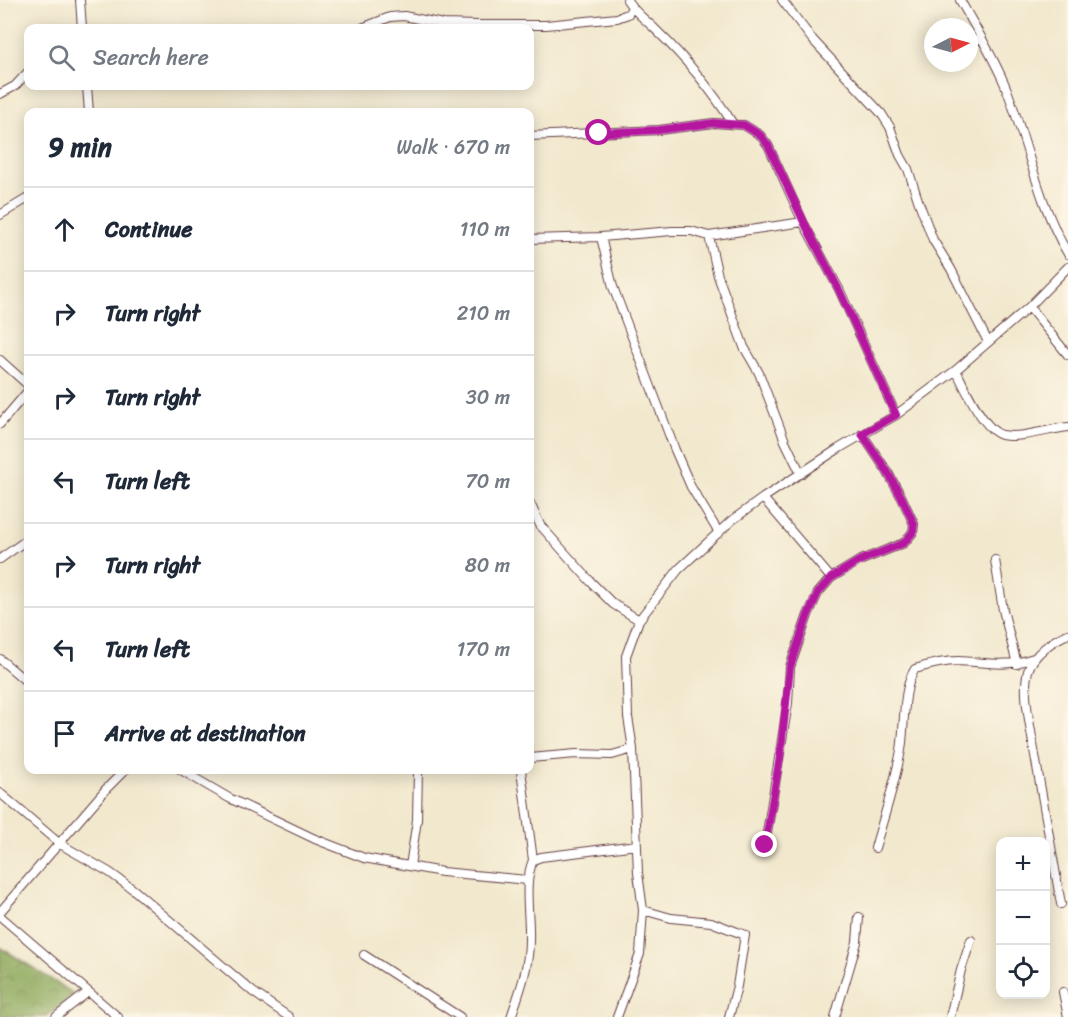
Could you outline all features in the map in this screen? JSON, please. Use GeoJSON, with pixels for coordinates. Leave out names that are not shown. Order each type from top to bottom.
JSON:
{"type":"FeatureCollection","features":[{"type":"Feature","properties":{"kind":"street"},"geometry":{"type":"LineString","coordinates":[[80,0],[82,24]]}},
{"type":"Feature","properties":{"kind":"street"},"geometry":{"type":"LineString","coordinates":[[782,0],[812,39],[881,113],[890,127],[900,155],[909,169],[933,240],[951,269],[988,342]]}},
{"type":"Feature","properties":{"kind":"street"},"geometry":{"type":"LineString","coordinates":[[960,0],[1006,89],[1040,196],[1054,231],[1068,254]]}},
{"type":"Feature","properties":{"kind":"street"},"geometry":{"type":"LineString","coordinates":[[372,24],[390,17],[404,16],[443,24],[558,24],[617,18],[628,14],[630,4]]}},
{"type":"Feature","properties":{"kind":"street"},"geometry":{"type":"LineString","coordinates":[[630,4],[715,95],[733,124]]}},
{"type":"Feature","properties":{"kind":"street"},"geometry":{"type":"LineString","coordinates":[[0,94],[15,86],[24,76]]}},
{"type":"Feature","properties":{"kind":"street"},"geometry":{"type":"LineString","coordinates":[[87,90],[89,108]]}},
{"type":"Feature","properties":{"kind":"street"},"geometry":{"type":"LineString","coordinates":[[534,136],[659,130],[714,123],[744,125],[760,135],[768,145],[839,290],[896,415]]}},
{"type":"Feature","properties":{"kind":"street"},"geometry":{"type":"LineString","coordinates":[[0,215],[24,200]]}},
{"type":"Feature","properties":{"kind":"street"},"geometry":{"type":"LineString","coordinates":[[534,239],[601,237],[672,231],[691,231],[709,236],[804,222]]}},
{"type":"Feature","properties":{"kind":"street"},"geometry":{"type":"LineString","coordinates":[[709,236],[718,276],[744,347],[759,373],[785,441],[801,474]]}},
{"type":"Feature","properties":{"kind":"street"},"geometry":{"type":"LineString","coordinates":[[601,237],[613,287],[675,450],[691,487],[719,533]]}},
{"type":"Feature","properties":{"kind":"street"},"geometry":{"type":"LineString","coordinates":[[617,1017],[640,954],[643,910],[637,845],[633,749],[628,717],[626,656],[639,620],[679,569],[731,521],[862,434],[896,415],[956,370],[1029,307],[1068,267]]}},
{"type":"Feature","properties":{"kind":"street"},"geometry":{"type":"LineString","coordinates":[[1029,307],[1068,355]]}},
{"type":"Feature","properties":{"kind":"street"},"geometry":{"type":"LineString","coordinates":[[0,360],[24,381]]}},
{"type":"Feature","properties":{"kind":"street"},"geometry":{"type":"LineString","coordinates":[[956,370],[976,408],[996,433],[1004,436],[1042,433],[1068,427]]}},
{"type":"Feature","properties":{"kind":"street"},"geometry":{"type":"LineString","coordinates":[[0,424],[24,396]]}},
{"type":"Feature","properties":{"kind":"street"},"geometry":{"type":"LineString","coordinates":[[765,845],[785,725],[790,667],[818,593],[831,578],[859,561],[904,543],[913,532],[914,524],[902,498],[862,434]]}},
{"type":"Feature","properties":{"kind":"street"},"geometry":{"type":"LineString","coordinates":[[763,498],[831,578]]}},
{"type":"Feature","properties":{"kind":"street"},"geometry":{"type":"LineString","coordinates":[[534,512],[540,525],[591,582],[613,604],[639,620]]}},
{"type":"Feature","properties":{"kind":"street"},"geometry":{"type":"LineString","coordinates":[[0,559],[24,542]]}},
{"type":"Feature","properties":{"kind":"street"},"geometry":{"type":"LineString","coordinates":[[995,560],[1003,610],[1017,664]]}},
{"type":"Feature","properties":{"kind":"street"},"geometry":{"type":"LineString","coordinates":[[1061,904],[1030,722],[1027,681],[1028,669],[1034,658],[1068,634]]}},
{"type":"Feature","properties":{"kind":"street"},"geometry":{"type":"LineString","coordinates":[[874,848],[894,783],[901,750],[906,696],[910,676],[915,669],[957,661],[977,664],[1017,664],[1034,658]]}},
{"type":"Feature","properties":{"kind":"street"},"geometry":{"type":"LineString","coordinates":[[0,659],[24,680]]}},
{"type":"Feature","properties":{"kind":"street"},"geometry":{"type":"LineString","coordinates":[[534,758],[576,754],[612,756],[633,749]]}},
{"type":"Feature","properties":{"kind":"street"},"geometry":{"type":"LineString","coordinates":[[118,1017],[0,914],[105,789],[121,774]]}},
{"type":"Feature","properties":{"kind":"street"},"geometry":{"type":"LineString","coordinates":[[188,774],[229,798],[315,839],[364,858],[442,872],[527,880]]}},
{"type":"Feature","properties":{"kind":"street"},"geometry":{"type":"LineString","coordinates":[[410,866],[417,820],[418,774]]}},
{"type":"Feature","properties":{"kind":"street"},"geometry":{"type":"LineString","coordinates":[[511,1017],[528,961],[530,939],[527,880],[533,860],[522,774]]}},
{"type":"Feature","properties":{"kind":"street"},"geometry":{"type":"LineString","coordinates":[[0,793],[60,844],[109,872],[134,890],[253,992],[288,1017]]}},
{"type":"Feature","properties":{"kind":"street"},"geometry":{"type":"LineString","coordinates":[[533,860],[541,857],[637,845]]}},
{"type":"Feature","properties":{"kind":"street"},"geometry":{"type":"LineString","coordinates":[[643,910],[671,918],[711,922],[745,935],[737,986],[729,1017]]}},
{"type":"Feature","properties":{"kind":"street"},"geometry":{"type":"LineString","coordinates":[[835,1017],[857,942],[859,917]]}},
{"type":"Feature","properties":{"kind":"street"},"geometry":{"type":"LineString","coordinates":[[950,1017],[971,940]]}},
{"type":"Feature","properties":{"kind":"street"},"geometry":{"type":"LineString","coordinates":[[364,955],[460,1017]]}},
{"type":"Feature","properties":{"kind":"street"},"geometry":{"type":"LineString","coordinates":[[56,1017],[88,992]]}},
{"type":"Feature","properties":{"kind":"street"},"geometry":{"type":"LineString","coordinates":[[1063,992],[1068,1017]]}},
{"type":"Feature","properties":{"kind":"green space"},"geometry":{"type":"Polygon","coordinates":[[[0,947],[74,994],[46,1017],[0,1017],[0,947]]]}},
{"type":"Feature","properties":{"kind":"route"},"geometry":{"type":"LineString","coordinates":[[599,133],[659,130],[714,123],[744,125],[760,135],[768,145],[827,270],[839,290],[896,415],[862,434],[902,498],[914,524],[913,532],[904,543],[859,561],[831,578],[818,593],[790,667],[788,703],[765,845]]}}]}
